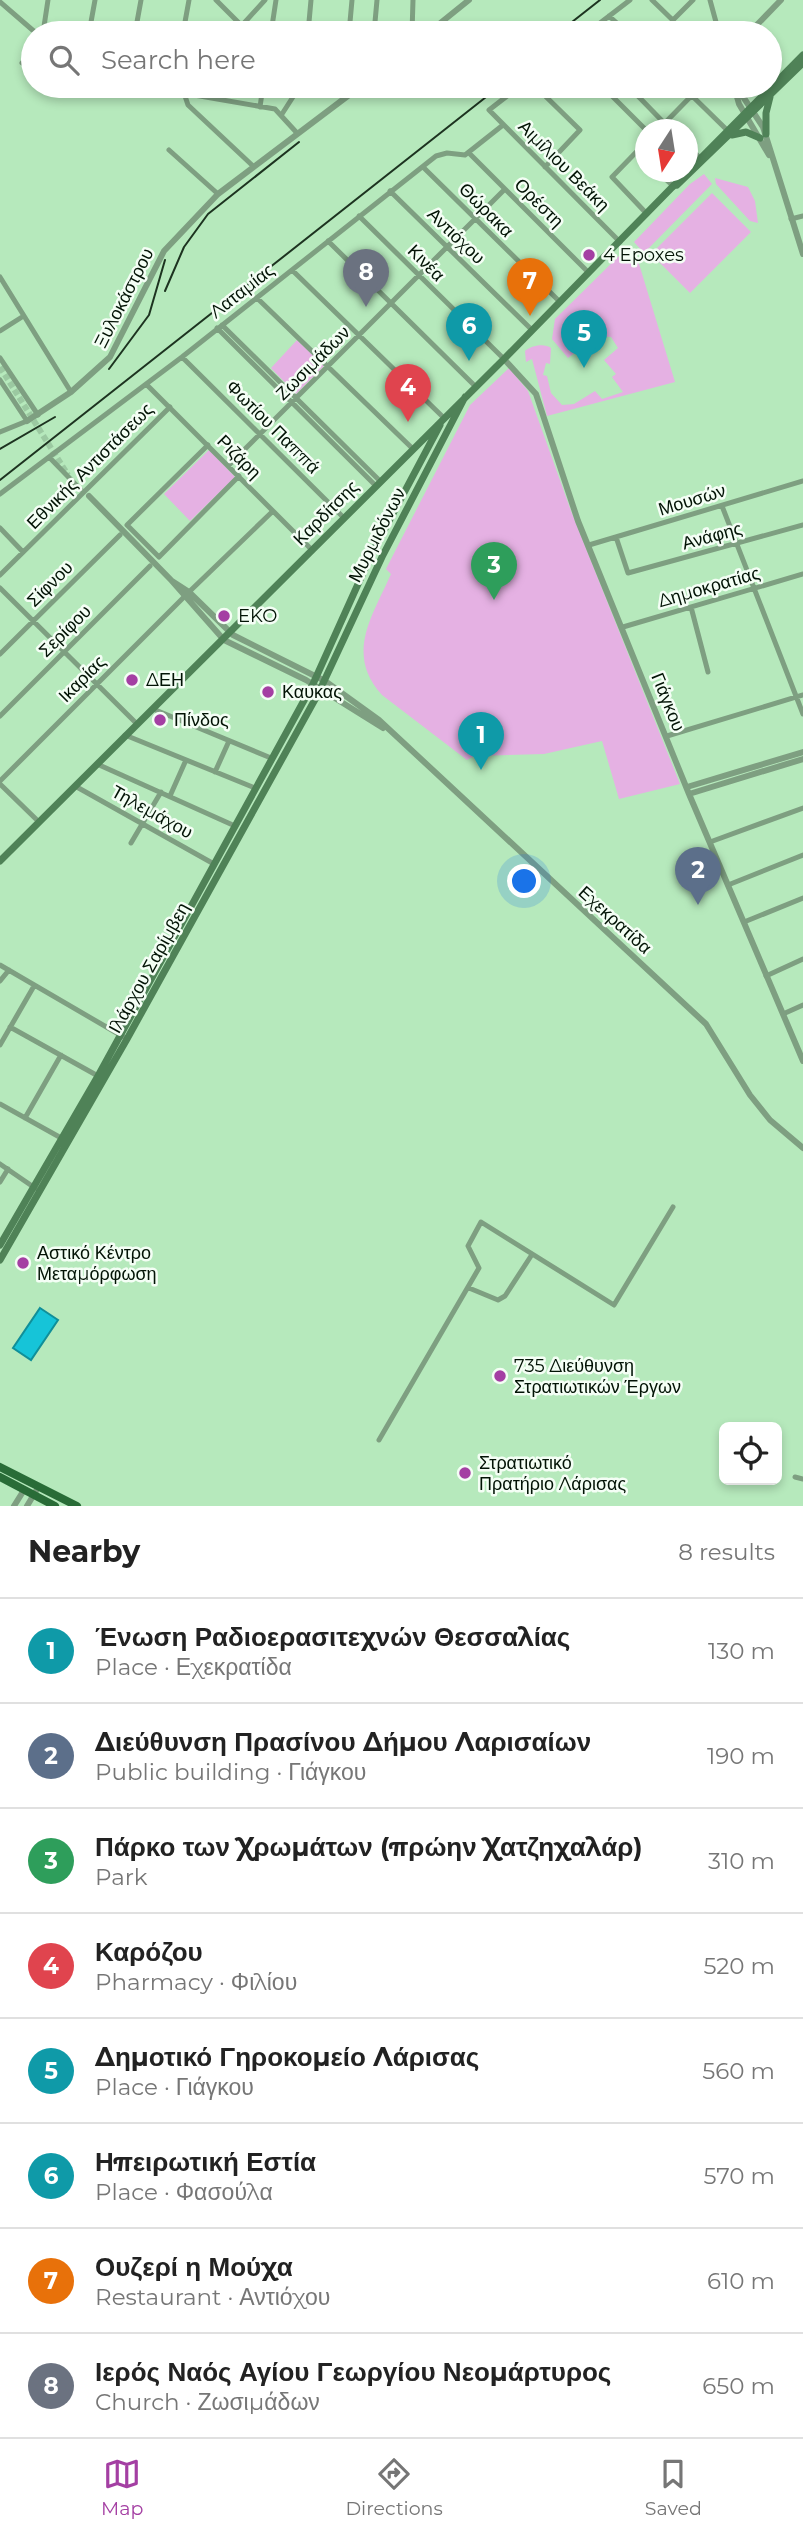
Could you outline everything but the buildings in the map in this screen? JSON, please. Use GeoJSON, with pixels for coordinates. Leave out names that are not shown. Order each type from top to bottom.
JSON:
{"type":"FeatureCollection","features":[{"type":"Feature","properties":{"kind":"main road"},"geometry":{"type":"LineString","coordinates":[[782,76],[803,55]]}},
{"type":"Feature","properties":{"kind":"main road","name":"Καρδίτσης"},"geometry":{"type":"LineString","coordinates":[[782,85],[803,64]]}},
{"type":"Feature","properties":{"kind":"main road"},"geometry":{"type":"LineString","coordinates":[[751,106],[760,98]]}},
{"type":"Feature","properties":{"kind":"main road","name":"Καρδίτσης"},"geometry":{"type":"LineString","coordinates":[[674,187],[685,180],[746,116],[751,106],[767,98]]}},
{"type":"Feature","properties":{"kind":"main road"},"geometry":{"type":"LineString","coordinates":[[729,133],[747,132],[763,136],[765,113],[770,98]]}},
{"type":"Feature","properties":{"kind":"main road","name":"Καρδίτσης"},"geometry":{"type":"LineString","coordinates":[[700,158],[729,133]]}},
{"type":"Feature","properties":{"kind":"main road","name":"Καρδίτσης"},"geometry":{"type":"LineString","coordinates":[[0,861],[224,640],[678,182]]}},
{"type":"Feature","properties":{"kind":"main road","name":"Μυρμιδόνων"},"geometry":{"type":"LineString","coordinates":[[319,682],[465,397]]}},
{"type":"Feature","properties":{"kind":"main road","name":"Μυρμιδόνων"},"geometry":{"type":"LineString","coordinates":[[319,682],[372,553],[444,418]]}},
{"type":"Feature","properties":{"kind":"main road","name":"Ιλάρχου Σαρίμβεη"},"geometry":{"type":"LineString","coordinates":[[0,1245],[98,1076],[124,1037],[271,758],[319,682]]}},
{"type":"Feature","properties":{"kind":"main road","name":"Ιλάρχου Σαρίμβεη"},"geometry":{"type":"LineString","coordinates":[[0,1260],[319,682]]}},
{"type":"Feature","properties":{"kind":"main road"},"geometry":{"type":"LineString","coordinates":[[0,1467],[55,1506]]}},
{"type":"Feature","properties":{"kind":"main road"},"geometry":{"type":"LineString","coordinates":[[0,1477],[24,1490],[36,1491],[77,1506]]}},
{"type":"Feature","properties":{"kind":"street"},"geometry":{"type":"LineString","coordinates":[[45,21],[48,0]]}},
{"type":"Feature","properties":{"kind":"street"},"geometry":{"type":"LineString","coordinates":[[91,21],[95,0]]}},
{"type":"Feature","properties":{"kind":"street"},"geometry":{"type":"LineString","coordinates":[[137,21],[141,0]]}},
{"type":"Feature","properties":{"kind":"street"},"geometry":{"type":"LineString","coordinates":[[185,21],[188,0]]}},
{"type":"Feature","properties":{"kind":"street"},"geometry":{"type":"LineString","coordinates":[[216,0],[238,21]]}},
{"type":"Feature","properties":{"kind":"street"},"geometry":{"type":"LineString","coordinates":[[246,21],[264,0]]}},
{"type":"Feature","properties":{"kind":"street"},"geometry":{"type":"LineString","coordinates":[[273,21],[276,0]]}},
{"type":"Feature","properties":{"kind":"street"},"geometry":{"type":"LineString","coordinates":[[309,21],[311,0]]}},
{"type":"Feature","properties":{"kind":"street"},"geometry":{"type":"LineString","coordinates":[[350,21],[352,0]]}},
{"type":"Feature","properties":{"kind":"street"},"geometry":{"type":"LineString","coordinates":[[375,21],[377,0]]}},
{"type":"Feature","properties":{"kind":"street"},"geometry":{"type":"LineString","coordinates":[[413,21],[414,0]]}},
{"type":"Feature","properties":{"kind":"street"},"geometry":{"type":"LineString","coordinates":[[443,21],[470,0]]}},
{"type":"Feature","properties":{"kind":"street"},"geometry":{"type":"LineString","coordinates":[[603,21],[630,0]]}},
{"type":"Feature","properties":{"kind":"street"},"geometry":{"type":"LineString","coordinates":[[652,0],[673,20],[693,0]]}},
{"type":"Feature","properties":{"kind":"street"},"geometry":{"type":"LineString","coordinates":[[761,21],[781,0]]}},
{"type":"Feature","properties":{"kind":"street"},"geometry":{"type":"LineString","coordinates":[[711,1],[716,21]]}},
{"type":"Feature","properties":{"kind":"street"},"geometry":{"type":"LineString","coordinates":[[0,2],[22,21]]}},
{"type":"Feature","properties":{"kind":"street"},"geometry":{"type":"LineString","coordinates":[[610,16],[615,21]]}},
{"type":"Feature","properties":{"kind":"street"},"geometry":{"type":"LineString","coordinates":[[186,98],[188,105],[253,166]]}},
{"type":"Feature","properties":{"kind":"street"},"geometry":{"type":"LineString","coordinates":[[212,98],[282,114],[297,133]]}},
{"type":"Feature","properties":{"kind":"street"},"geometry":{"type":"LineString","coordinates":[[260,107],[261,98]]}},
{"type":"Feature","properties":{"kind":"street"},"geometry":{"type":"LineString","coordinates":[[282,114],[294,98]]}},
{"type":"Feature","properties":{"kind":"street","name":"Ξυλοκάστρου"},"geometry":{"type":"LineString","coordinates":[[0,432],[38,415],[71,392],[110,357],[164,251],[218,194],[345,98]]}},
{"type":"Feature","properties":{"kind":"street","name":"Αιμίλιου Βεάκη"},"geometry":{"type":"LineString","coordinates":[[504,98],[489,110],[620,242]]}},
{"type":"Feature","properties":{"kind":"street"},"geometry":{"type":"LineString","coordinates":[[545,167],[580,130],[547,98]]}},
{"type":"Feature","properties":{"kind":"street"},"geometry":{"type":"LineString","coordinates":[[614,98],[635,119]]}},
{"type":"Feature","properties":{"kind":"street"},"geometry":{"type":"LineString","coordinates":[[640,98],[661,119]]}},
{"type":"Feature","properties":{"kind":"street"},"geometry":{"type":"LineString","coordinates":[[669,119],[689,98]]}},
{"type":"Feature","properties":{"kind":"street"},"geometry":{"type":"LineString","coordinates":[[695,98],[729,133]]}},
{"type":"Feature","properties":{"kind":"street"},"geometry":{"type":"LineString","coordinates":[[739,98],[746,116],[763,136]]}},
{"type":"Feature","properties":{"kind":"street"},"geometry":{"type":"LineString","coordinates":[[745,98],[751,106],[773,162],[803,254]]}},
{"type":"Feature","properties":{"kind":"street"},"geometry":{"type":"LineString","coordinates":[[469,153],[503,125]]}},
{"type":"Feature","properties":{"kind":"street"},"geometry":{"type":"LineString","coordinates":[[169,150],[218,194]]}},
{"type":"Feature","properties":{"kind":"street","name":"Λαταμίας"},"geometry":{"type":"LineString","coordinates":[[0,494],[182,357],[440,154],[462,156],[469,153]]}},
{"type":"Feature","properties":{"kind":"street","name":"Ορέστη"},"geometry":{"type":"LineString","coordinates":[[469,153],[589,273]]}},
{"type":"Feature","properties":{"kind":"street"},"geometry":{"type":"LineString","coordinates":[[635,153],[612,177],[648,214]]}},
{"type":"Feature","properties":{"kind":"street","name":"Θώρακα"},"geometry":{"type":"LineString","coordinates":[[423,167],[560,302]]}},
{"type":"Feature","properties":{"kind":"street"},"geometry":{"type":"LineString","coordinates":[[669,182],[674,187]]}},
{"type":"Feature","properties":{"kind":"street","name":"Ζωσιμάδων"},"geometry":{"type":"LineString","coordinates":[[229,466],[505,188]]}},
{"type":"Feature","properties":{"kind":"street","name":"Αντιόχου"},"geometry":{"type":"LineString","coordinates":[[390,191],[532,330]]}},
{"type":"Feature","properties":{"kind":"street","name":"Κινέα"},"geometry":{"type":"LineString","coordinates":[[359,216],[504,359]]}},
{"type":"Feature","properties":{"kind":"street"},"geometry":{"type":"LineString","coordinates":[[791,219],[803,216]]}},
{"type":"Feature","properties":{"kind":"street"},"geometry":{"type":"LineString","coordinates":[[328,241],[476,387]]}},
{"type":"Feature","properties":{"kind":"street"},"geometry":{"type":"LineString","coordinates":[[292,270],[444,418]]}},
{"type":"Feature","properties":{"kind":"street"},"geometry":{"type":"LineString","coordinates":[[0,277],[22,317],[71,392]]}},
{"type":"Feature","properties":{"kind":"street"},"geometry":{"type":"LineString","coordinates":[[257,298],[413,449]]}},
{"type":"Feature","properties":{"kind":"street"},"geometry":{"type":"LineString","coordinates":[[0,331],[22,317]]}},
{"type":"Feature","properties":{"kind":"street"},"geometry":{"type":"LineString","coordinates":[[220,326],[378,483]]}},
{"type":"Feature","properties":{"kind":"street","name":"Φωτίου Παππά"},"geometry":{"type":"LineString","coordinates":[[182,357],[344,518]]}},
{"type":"Feature","properties":{"kind":"street"},"geometry":{"type":"LineString","coordinates":[[0,358],[38,415]]}},
{"type":"Feature","properties":{"kind":"street","name":"Γιάγκου"},"geometry":{"type":"LineString","coordinates":[[504,359],[536,394],[589,545],[709,842],[803,1059]]}},
{"type":"Feature","properties":{"kind":"street"},"geometry":{"type":"LineString","coordinates":[[0,380],[27,421]]}},
{"type":"Feature","properties":{"kind":"street","name":"Ριζάρη"},"geometry":{"type":"LineString","coordinates":[[146,384],[312,550]]}},
{"type":"Feature","properties":{"kind":"street","name":"Εθνικής Αντιστάσεως"},"geometry":{"type":"LineString","coordinates":[[0,575],[86,494],[170,407]]}},
{"type":"Feature","properties":{"kind":"street"},"geometry":{"type":"LineString","coordinates":[[208,445],[127,525],[159,556],[239,476]]}},
{"type":"Feature","properties":{"kind":"street"},"geometry":{"type":"LineString","coordinates":[[49,457],[86,494]]}},
{"type":"Feature","properties":{"kind":"street","name":"Μουσών"},"geometry":{"type":"LineString","coordinates":[[589,545],[803,481]]}},
{"type":"Feature","properties":{"kind":"street","name":"Εχεκρατίδα"},"geometry":{"type":"LineString","coordinates":[[86,494],[172,581],[229,633],[319,682],[387,729],[706,1024],[750,1095],[779,1129],[803,1149]]}},
{"type":"Feature","properties":{"kind":"street"},"geometry":{"type":"LineString","coordinates":[[722,506],[800,695],[803,714]]}},
{"type":"Feature","properties":{"kind":"street","name":"Ικαρίας"},"geometry":{"type":"LineString","coordinates":[[0,783],[273,511]]}},
{"type":"Feature","properties":{"kind":"street","name":"Ανάφης"},"geometry":{"type":"LineString","coordinates":[[616,537],[628,573],[803,525]]}},
{"type":"Feature","properties":{"kind":"street"},"geometry":{"type":"LineString","coordinates":[[0,528],[23,552]]}},
{"type":"Feature","properties":{"kind":"street","name":"Σίφνου"},"geometry":{"type":"LineString","coordinates":[[0,654],[120,535]]}},
{"type":"Feature","properties":{"kind":"street","name":"Σερίφου"},"geometry":{"type":"LineString","coordinates":[[0,716],[150,566]]}},
{"type":"Feature","properties":{"kind":"street","name":"Δημοκρατίας"},"geometry":{"type":"LineString","coordinates":[[623,627],[803,575]]}},
{"type":"Feature","properties":{"kind":"street"},"geometry":{"type":"LineString","coordinates":[[0,588],[137,724]]}},
{"type":"Feature","properties":{"kind":"street","name":"Εχεκρατίδα"},"geometry":{"type":"LineString","coordinates":[[187,594],[224,640],[319,682]]}},
{"type":"Feature","properties":{"kind":"street"},"geometry":{"type":"LineString","coordinates":[[691,607],[708,672]]}},
{"type":"Feature","properties":{"kind":"street"},"geometry":{"type":"LineString","coordinates":[[667,736],[800,695]]}},
{"type":"Feature","properties":{"kind":"street"},"geometry":{"type":"LineString","coordinates":[[153,709],[271,758]]}},
{"type":"Feature","properties":{"kind":"street"},"geometry":{"type":"LineString","coordinates":[[125,735],[255,788]]}},
{"type":"Feature","properties":{"kind":"street"},"geometry":{"type":"LineString","coordinates":[[215,772],[229,741]]}},
{"type":"Feature","properties":{"kind":"street"},"geometry":{"type":"LineString","coordinates":[[688,791],[803,752]]}},
{"type":"Feature","properties":{"kind":"street"},"geometry":{"type":"LineString","coordinates":[[688,791],[803,759]]}},
{"type":"Feature","properties":{"kind":"street"},"geometry":{"type":"LineString","coordinates":[[170,796],[186,760]]}},
{"type":"Feature","properties":{"kind":"street"},"geometry":{"type":"LineString","coordinates":[[97,764],[235,826]]}},
{"type":"Feature","properties":{"kind":"street"},"geometry":{"type":"LineString","coordinates":[[0,783],[38,822]]}},
{"type":"Feature","properties":{"kind":"street","name":"Τηλεμάχου"},"geometry":{"type":"LineString","coordinates":[[75,786],[214,864]]}},
{"type":"Feature","properties":{"kind":"street"},"geometry":{"type":"LineString","coordinates":[[131,843],[161,792]]}},
{"type":"Feature","properties":{"kind":"street"},"geometry":{"type":"LineString","coordinates":[[709,842],[803,808]]}},
{"type":"Feature","properties":{"kind":"street"},"geometry":{"type":"LineString","coordinates":[[0,848],[6,855]]}},
{"type":"Feature","properties":{"kind":"street"},"geometry":{"type":"LineString","coordinates":[[728,884],[803,855]]}},
{"type":"Feature","properties":{"kind":"street"},"geometry":{"type":"LineString","coordinates":[[744,922],[803,898]]}},
{"type":"Feature","properties":{"kind":"street"},"geometry":{"type":"LineString","coordinates":[[766,976],[803,960]]}},
{"type":"Feature","properties":{"kind":"street"},"geometry":{"type":"LineString","coordinates":[[0,965],[124,1037]]}},
{"type":"Feature","properties":{"kind":"street"},"geometry":{"type":"LineString","coordinates":[[0,981],[9,970]]}},
{"type":"Feature","properties":{"kind":"street"},"geometry":{"type":"LineString","coordinates":[[0,1045],[34,985]]}},
{"type":"Feature","properties":{"kind":"street"},"geometry":{"type":"LineString","coordinates":[[783,1014],[803,1005]]}},
{"type":"Feature","properties":{"kind":"street"},"geometry":{"type":"LineString","coordinates":[[10,1027],[98,1076]]}},
{"type":"Feature","properties":{"kind":"street"},"geometry":{"type":"LineString","coordinates":[[25,1118],[61,1055]]}},
{"type":"Feature","properties":{"kind":"street"},"geometry":{"type":"LineString","coordinates":[[0,1104],[63,1139]]}},
{"type":"Feature","properties":{"kind":"street"},"geometry":{"type":"LineString","coordinates":[[0,1164],[35,1188]]}},
{"type":"Feature","properties":{"kind":"street"},"geometry":{"type":"LineString","coordinates":[[0,1182],[8,1169]]}},
{"type":"Feature","properties":{"kind":"street"},"geometry":{"type":"LineString","coordinates":[[379,1440],[479,1268],[468,1246],[481,1222],[531,1256],[614,1305],[673,1207]]}},
{"type":"Feature","properties":{"kind":"street"},"geometry":{"type":"LineString","coordinates":[[469,1288],[498,1300],[505,1296],[531,1256]]}},
{"type":"Feature","properties":{"kind":"street"},"geometry":{"type":"LineString","coordinates":[[795,1478],[803,1479]]}},
{"type":"Feature","properties":{"kind":"street"},"geometry":{"type":"LineString","coordinates":[[14,1506],[24,1490]]}},
{"type":"Feature","properties":{"kind":"street"},"geometry":{"type":"LineString","coordinates":[[27,1506],[36,1491]]}},
{"type":"Feature","properties":{"kind":"shaded area"},"geometry":{"type":"Polygon","coordinates":[[[704,174],[712,184],[644,253],[634,242],[690,184],[698,182],[698,178],[704,174]]]}},
{"type":"Feature","properties":{"kind":"shaded area"},"geometry":{"type":"Polygon","coordinates":[[[715,178],[748,187],[755,201],[758,223],[750,221],[716,184],[715,178]]]}},
{"type":"Feature","properties":{"kind":"shaded area"},"geometry":{"type":"Polygon","coordinates":[[[712,193],[751,232],[690,293],[651,254],[712,193]]]}},
{"type":"Feature","properties":{"kind":"shaded area"},"geometry":{"type":"Polygon","coordinates":[[[629,246],[636,254],[675,382],[547,416],[532,359],[526,362],[525,351],[534,346],[551,348],[550,364],[546,363],[543,375],[547,376],[551,393],[562,405],[574,404],[595,391],[602,399],[623,392],[612,377],[616,374],[604,360],[618,348],[611,337],[596,336],[568,358],[552,339],[555,319],[629,246]]]}},
{"type":"Feature","properties":{"kind":"shaded area"},"geometry":{"type":"Polygon","coordinates":[[[297,340],[324,366],[296,394],[271,368],[297,340]]]}},
{"type":"Feature","properties":{"kind":"shaded area"},"geometry":{"type":"Polygon","coordinates":[[[509,368],[528,391],[571,511],[680,784],[619,799],[602,741],[544,754],[474,756],[467,760],[382,695],[371,680],[365,665],[366,635],[391,574],[386,569],[470,405],[509,368]]]}},
{"type":"Feature","properties":{"kind":"shaded area"},"geometry":{"type":"Polygon","coordinates":[[[209,450],[235,477],[190,521],[164,494],[209,450]]]}},
{"type":"Feature","properties":{"kind":"water"},"geometry":{"type":"Polygon","coordinates":[[[40,1308],[58,1320],[31,1360],[13,1348],[40,1308]]]}},
{"type":"Feature","properties":{"kind":"tunnel"},"geometry":{"type":"LineString","coordinates":[[0,367],[68,475]]}},
{"type":"Feature","properties":{"kind":"railway"},"geometry":{"type":"LineString","coordinates":[[573,21],[600,0]]}},
{"type":"Feature","properties":{"kind":"railway"},"geometry":{"type":"LineString","coordinates":[[0,480],[485,98]]}},
{"type":"Feature","properties":{"kind":"railway"},"geometry":{"type":"LineString","coordinates":[[165,291],[184,247],[208,214],[299,142]]}},
{"type":"Feature","properties":{"kind":"railway"},"geometry":{"type":"LineString","coordinates":[[109,369],[149,315],[165,260]]}},
{"type":"Feature","properties":{"kind":"railway"},"geometry":{"type":"LineString","coordinates":[[0,449],[55,417]]}},
{"type":"Feature","properties":{"kind":"place","name":"4 Epoxes"},"geometry":{"type":"Point","coordinates":[589,255]}},
{"type":"Feature","properties":{"kind":"place","name":"Ιερός Ναός Αγίου Γεωργίου Νεομάρτυρος"},"geometry":{"type":"Point","coordinates":[366,307]}},
{"type":"Feature","properties":{"kind":"place","name":"Ουζερί η Μούχα"},"geometry":{"type":"Point","coordinates":[530,316]}},
{"type":"Feature","properties":{"kind":"place","name":"Ηπειρωτική Εστία"},"geometry":{"type":"Point","coordinates":[469,361]}},
{"type":"Feature","properties":{"kind":"place","name":"Δημοτικό Γηροκομείο Λάρισας"},"geometry":{"type":"Point","coordinates":[584,368]}},
{"type":"Feature","properties":{"kind":"place","name":"Καρόζου"},"geometry":{"type":"Point","coordinates":[408,422]}},
{"type":"Feature","properties":{"kind":"place","name":"Πάρκο των Χρωμάτων (πρώην Χατζηχαλάρ)"},"geometry":{"type":"Point","coordinates":[494,600]}},
{"type":"Feature","properties":{"kind":"place","name":"EKO"},"geometry":{"type":"Point","coordinates":[224,616]}},
{"type":"Feature","properties":{"kind":"place","name":"ΔΕΗ"},"geometry":{"type":"Point","coordinates":[132,680]}},
{"type":"Feature","properties":{"kind":"place","name":"Καυκας"},"geometry":{"type":"Point","coordinates":[268,692]}},
{"type":"Feature","properties":{"kind":"place","name":"Πίνδος"},"geometry":{"type":"Point","coordinates":[160,720]}},
{"type":"Feature","properties":{"kind":"place","name":"Ένωση Ραδιοερασιτεχνών Θεσσαλίας"},"geometry":{"type":"Point","coordinates":[481,770]}},
{"type":"Feature","properties":{"kind":"place","name":"Διεύθυνση Πρασίνου Δήμου Λαρισαίων"},"geometry":{"type":"Point","coordinates":[698,905]}},
{"type":"Feature","properties":{"kind":"place","name":"Αστικό Κέντρο Μεταμόρφωση"},"geometry":{"type":"Point","coordinates":[23,1263]}},
{"type":"Feature","properties":{"kind":"place","name":"735 Διεύθυνση Στρατιωτικών Έργων"},"geometry":{"type":"Point","coordinates":[500,1376]}},
{"type":"Feature","properties":{"kind":"place","name":"Στρατιωτικό Πρατήριο Λάρισας"},"geometry":{"type":"Point","coordinates":[465,1473]}}]}
